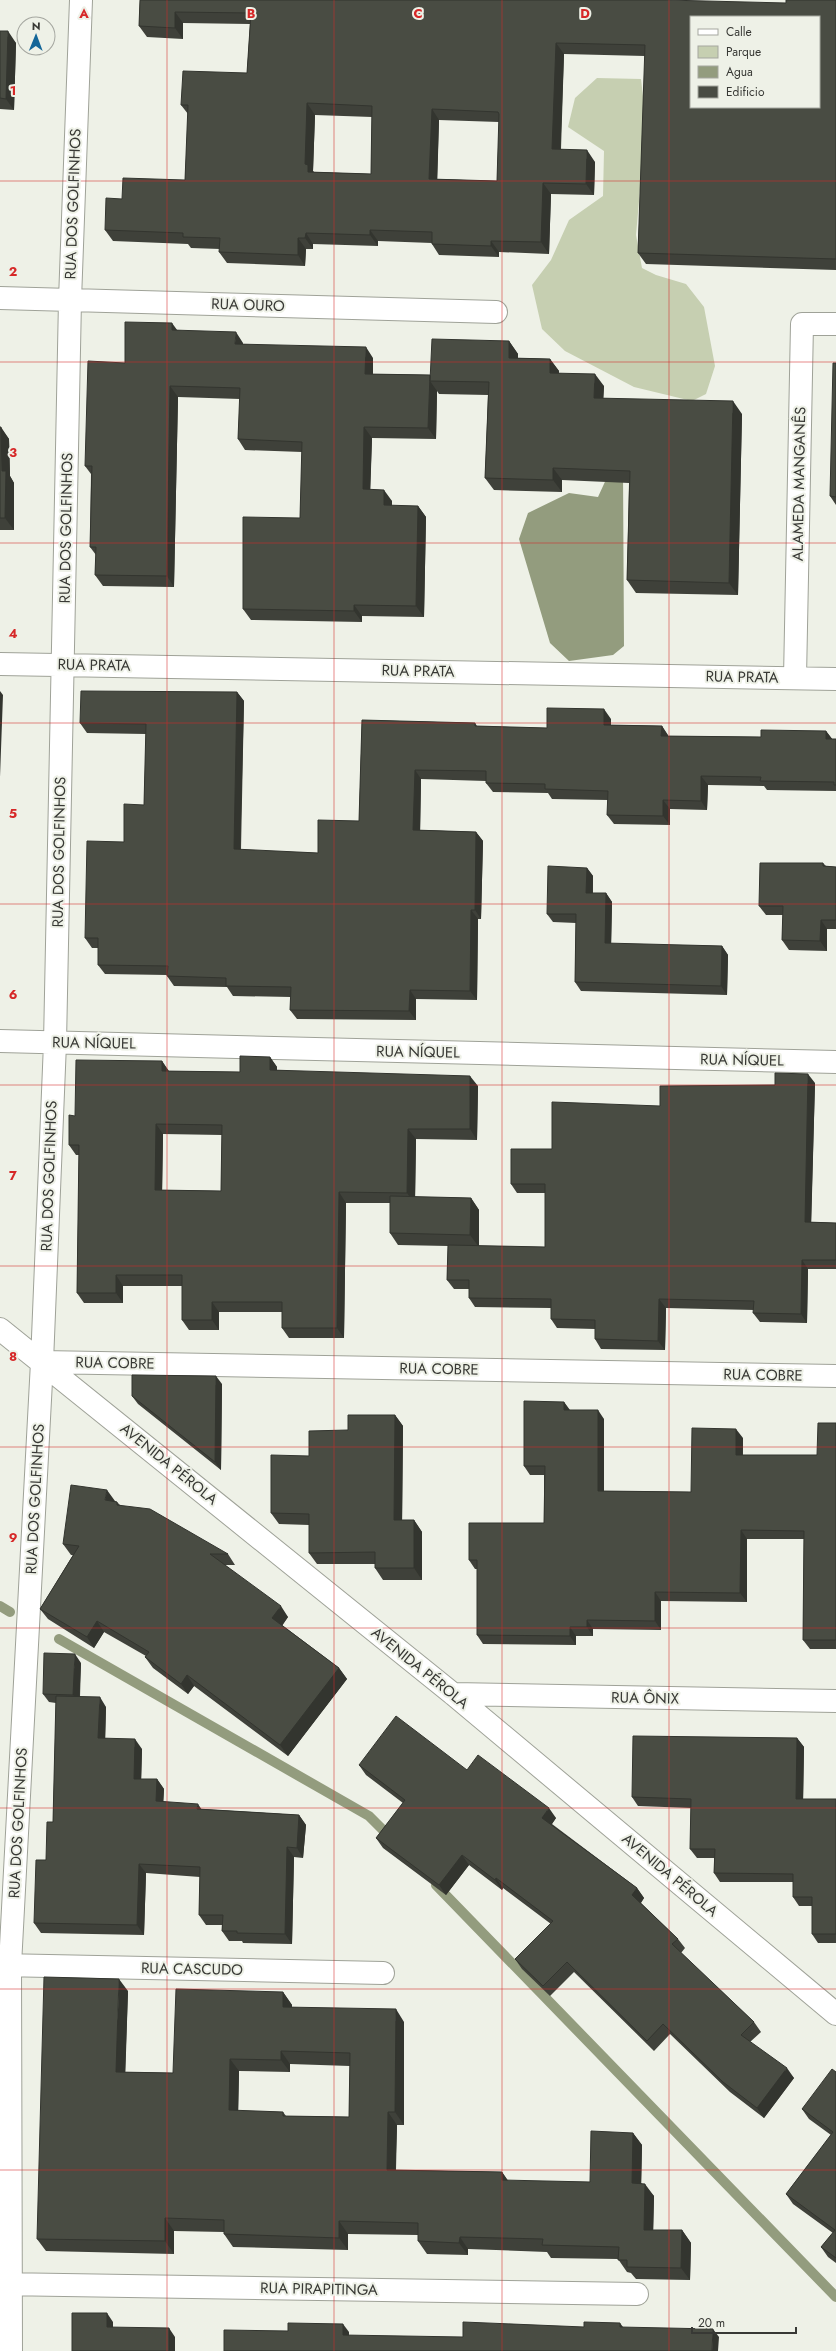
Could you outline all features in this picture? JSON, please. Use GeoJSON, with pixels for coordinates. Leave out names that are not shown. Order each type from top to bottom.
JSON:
{"type":"FeatureCollection","features":[{"type":"Feature","properties":{"kind":"street","name":"RUA DOS GOLFINHOS"},"geometry":{"type":"LineString","coordinates":[[11,2351],[6,2284],[6,1922],[42,1362],[55,1042],[64,665],[70,300],[81,0]]}},
{"type":"Feature","properties":{"kind":"street","name":"RUA OURO"},"geometry":{"type":"LineString","coordinates":[[0,298],[496,312]]}},
{"type":"Feature","properties":{"kind":"street","name":"ALAMEDA MANGANÊS"},"geometry":{"type":"LineString","coordinates":[[795,678],[802,324],[836,324]]}},
{"type":"Feature","properties":{"kind":"street","name":"RUA PRATA"},"geometry":{"type":"LineString","coordinates":[[0,664],[836,679]]}},
{"type":"Feature","properties":{"kind":"street","name":"RUA NÍQUEL"},"geometry":{"type":"LineString","coordinates":[[0,1041],[836,1062]]}},
{"type":"Feature","properties":{"kind":"street","name":"AVENIDA PÉROLA"},"geometry":{"type":"LineString","coordinates":[[0,1329],[453,1694],[836,2014]]}},
{"type":"Feature","properties":{"kind":"street","name":"RUA COBRE"},"geometry":{"type":"LineString","coordinates":[[42,1362],[836,1376]]}},
{"type":"Feature","properties":{"kind":"street","name":"RUA ÔNIX"},"geometry":{"type":"LineString","coordinates":[[453,1694],[836,1701]]}},
{"type":"Feature","properties":{"kind":"street","name":"RUA CASCUDO"},"geometry":{"type":"LineString","coordinates":[[5,1965],[383,1973]]}},
{"type":"Feature","properties":{"kind":"street","name":"RUA PIRAPITINGA"},"geometry":{"type":"LineString","coordinates":[[6,2284],[637,2294]]}},
{"type":"Feature","properties":{"kind":"green space"},"geometry":{"type":"Polygon","coordinates":[[[597,78],[641,79],[646,122],[636,235],[642,268],[656,275],[686,284],[704,307],[715,366],[706,394],[692,401],[634,387],[565,351],[542,329],[532,285],[551,260],[569,220],[603,196],[604,151],[568,127],[575,98],[597,78]]]}},
{"type":"Feature","properties":{"kind":"water"},"geometry":{"type":"Polygon","coordinates":[[[623,471],[624,646],[613,655],[569,661],[550,643],[519,539],[528,513],[569,493],[598,497],[609,473],[623,471]]]}},
{"type":"Feature","properties":{"kind":"building"},"geometry":{"type":"Polygon","coordinates":[[[140,0],[666,0],[786,3],[786,0],[836,0],[836,259],[638,253],[645,45],[556,43],[552,149],[587,150],[586,184],[543,183],[541,242],[491,241],[491,246],[432,244],[432,232],[370,230],[370,235],[306,233],[305,238],[298,238],[298,255],[219,252],[220,238],[183,237],[183,233],[105,230],[106,198],[122,199],[123,178],[185,180],[188,105],[181,105],[183,71],[247,73],[251,13],[175,12],[175,28],[139,26],[140,0]],[[307,103],[305,164],[308,165],[308,172],[371,174],[372,106],[307,103]],[[432,109],[429,179],[497,181],[498,112],[432,109]]]}},
{"type":"Feature","properties":{"kind":"building"},"geometry":{"type":"Polygon","coordinates":[[[0,31],[8,31],[6,99],[0,98],[0,31]]]}},
{"type":"Feature","properties":{"kind":"building"},"geometry":{"type":"Polygon","coordinates":[[[125,322],[172,323],[172,330],[236,332],[235,344],[366,347],[365,374],[430,375],[428,428],[364,427],[363,489],[384,490],[384,505],[418,506],[416,606],[354,605],[354,611],[243,609],[243,517],[300,518],[302,442],[238,439],[240,388],[170,386],[167,576],[95,575],[96,547],[90,547],[92,466],[85,466],[88,361],[125,363],[125,322]]]}},
{"type":"Feature","properties":{"kind":"building"},"geometry":{"type":"Polygon","coordinates":[[[432,339],[509,341],[509,358],[550,359],[550,373],[595,374],[594,398],[733,401],[729,583],[627,580],[630,471],[553,468],[553,480],[485,478],[489,382],[430,381],[432,339]]]}},
{"type":"Feature","properties":{"kind":"building"},"geometry":{"type":"Polygon","coordinates":[[[833,363],[836,363],[836,497],[830,496],[833,363]]]}},
{"type":"Feature","properties":{"kind":"building"},"geometry":{"type":"Polygon","coordinates":[[[0,427],[2,471],[6,471],[5,518],[0,518],[0,427]]]}},
{"type":"Feature","properties":{"kind":"building"},"geometry":{"type":"Polygon","coordinates":[[[81,691],[237,692],[234,849],[318,853],[318,820],[359,821],[362,720],[475,723],[475,726],[547,728],[547,708],[604,709],[604,725],[662,726],[661,736],[761,737],[761,730],[826,731],[826,739],[836,739],[836,785],[834,785],[834,782],[760,781],[761,777],[701,776],[701,801],[663,800],[663,816],[607,815],[608,791],[545,789],[545,784],[486,783],[486,771],[415,770],[413,830],[476,832],[475,910],[471,910],[470,991],[410,990],[409,1011],[290,1010],[291,987],[226,986],[226,978],[167,976],[168,966],[98,965],[98,938],[85,938],[87,841],[124,842],[124,804],[144,805],[146,724],[80,723],[81,691]]]}},
{"type":"Feature","properties":{"kind":"building"},"geometry":{"type":"Polygon","coordinates":[[[760,863],[823,863],[823,866],[836,867],[836,920],[821,920],[820,941],[782,940],[783,906],[759,906],[760,863]]]}},
{"type":"Feature","properties":{"kind":"building"},"geometry":{"type":"Polygon","coordinates":[[[548,866],[587,868],[586,893],[606,893],[605,943],[722,946],[721,986],[575,982],[576,914],[547,914],[548,866]]]}},
{"type":"Feature","properties":{"kind":"building"},"geometry":{"type":"Polygon","coordinates":[[[240,1056],[270,1057],[270,1070],[470,1076],[470,1129],[408,1129],[407,1193],[339,1192],[337,1328],[282,1328],[282,1302],[212,1302],[212,1320],[182,1320],[182,1275],[116,1275],[116,1293],[77,1293],[79,1145],[69,1145],[69,1115],[75,1116],[76,1060],[162,1061],[162,1071],[240,1072],[240,1056]],[[156,1124],[155,1190],[221,1191],[222,1125],[156,1124]]]}},
{"type":"Feature","properties":{"kind":"building"},"geometry":{"type":"Polygon","coordinates":[[[775,1073],[808,1074],[805,1222],[836,1223],[836,1260],[802,1260],[801,1314],[753,1313],[754,1301],[659,1299],[658,1341],[595,1339],[595,1320],[551,1319],[551,1299],[469,1298],[469,1280],[447,1280],[448,1245],[545,1247],[545,1184],[511,1184],[511,1149],[552,1149],[552,1102],[660,1106],[660,1086],[775,1085],[775,1073]]]}},
{"type":"Feature","properties":{"kind":"building"},"geometry":{"type":"Polygon","coordinates":[[[390,1196],[471,1198],[470,1235],[390,1233],[390,1196]]]}},
{"type":"Feature","properties":{"kind":"building"},"geometry":{"type":"Polygon","coordinates":[[[132,1375],[216,1376],[215,1462],[132,1396],[132,1375]]]}},
{"type":"Feature","properties":{"kind":"building"},"geometry":{"type":"Polygon","coordinates":[[[524,1401],[564,1402],[564,1410],[598,1410],[598,1491],[691,1492],[692,1428],[736,1429],[736,1455],[817,1455],[818,1423],[836,1423],[836,1640],[803,1640],[804,1531],[741,1530],[740,1593],[655,1592],[655,1621],[587,1620],[587,1627],[570,1627],[570,1636],[477,1635],[477,1560],[469,1560],[469,1523],[544,1523],[545,1466],[524,1466],[524,1401]]]}},
{"type":"Feature","properties":{"kind":"building"},"geometry":{"type":"Polygon","coordinates":[[[348,1415],[395,1415],[394,1520],[414,1520],[414,1568],[375,1568],[375,1552],[309,1553],[309,1514],[271,1513],[271,1455],[309,1456],[309,1431],[348,1430],[348,1415]]]}},
{"type":"Feature","properties":{"kind":"building"},"geometry":{"type":"Polygon","coordinates":[[[71,1485],[107,1490],[105,1500],[117,1502],[117,1505],[150,1509],[228,1554],[210,1554],[281,1606],[272,1618],[339,1668],[280,1745],[187,1675],[181,1684],[145,1657],[149,1652],[97,1621],[87,1637],[40,1609],[79,1546],[63,1544],[71,1485]]]}},
{"type":"Feature","properties":{"kind":"building"},"geometry":{"type":"Polygon","coordinates":[[[44,1653],[75,1654],[73,1695],[43,1694],[44,1653]]]}},
{"type":"Feature","properties":{"kind":"building"},"geometry":{"type":"Polygon","coordinates":[[[56,1696],[100,1697],[98,1738],[135,1739],[134,1779],[157,1779],[156,1801],[198,1804],[197,1809],[299,1815],[297,1848],[287,1847],[285,1934],[237,1933],[237,1931],[222,1931],[223,1915],[199,1915],[200,1867],[139,1864],[137,1925],[34,1923],[36,1860],[46,1860],[47,1822],[53,1822],[56,1696]]]}},
{"type":"Feature","properties":{"kind":"building"},"geometry":{"type":"Polygon","coordinates":[[[396,1716],[467,1770],[478,1755],[549,1808],[542,1818],[637,1888],[632,1895],[678,1939],[672,1944],[754,2022],[741,2035],[787,2068],[757,2108],[723,2082],[663,2024],[647,2041],[567,1962],[543,1986],[515,1959],[553,1921],[496,1878],[495,1880],[462,1855],[439,1885],[376,1838],[405,1800],[359,1765],[396,1716]]]}},
{"type":"Feature","properties":{"kind":"building"},"geometry":{"type":"Polygon","coordinates":[[[633,1736],[797,1738],[796,1799],[836,1799],[836,1934],[812,1934],[812,1897],[793,1897],[793,1874],[714,1873],[715,1849],[690,1849],[691,1799],[632,1797],[633,1736]]]}},
{"type":"Feature","properties":{"kind":"building"},"geometry":{"type":"Polygon","coordinates":[[[44,1977],[119,1979],[116,2072],[173,2073],[176,1989],[283,1992],[283,2007],[396,2009],[395,2112],[388,2112],[387,2170],[502,2172],[502,2180],[590,2182],[591,2131],[633,2133],[632,2183],[645,2184],[644,2230],[682,2230],[681,2268],[627,2267],[627,2260],[618,2260],[619,2247],[542,2245],[543,2239],[460,2237],[459,2243],[418,2241],[418,2223],[339,2221],[339,2238],[224,2234],[224,2220],[165,2218],[165,2241],[37,2239],[44,1977]],[[281,2051],[281,2060],[230,2059],[229,2110],[283,2112],[283,2116],[349,2117],[350,2053],[281,2051]]]}},
{"type":"Feature","properties":{"kind":"building"},"geometry":{"type":"Polygon","coordinates":[[[832,2069],[836,2072],[836,2258],[821,2247],[835,2230],[786,2194],[833,2132],[802,2109],[832,2069]]]}},
{"type":"Feature","properties":{"kind":"building"},"geometry":{"type":"Polygon","coordinates":[[[72,2313],[107,2313],[107,2327],[169,2328],[169,2351],[72,2351],[72,2313]]]}},
{"type":"Feature","properties":{"kind":"building"},"geometry":{"type":"Polygon","coordinates":[[[463,2322],[584,2327],[584,2322],[620,2323],[620,2327],[713,2329],[712,2351],[224,2351],[224,2330],[288,2331],[288,2323],[343,2324],[343,2335],[463,2337],[463,2322]]]}},
{"type":"Feature","properties":{"kind":"waterway"},"geometry":{"type":"LineString","coordinates":[[0,1606],[10,1612]]}},
{"type":"Feature","properties":{"kind":"waterway"},"geometry":{"type":"LineString","coordinates":[[59,1639],[369,1816],[392,1839]]}},
{"type":"Feature","properties":{"kind":"waterway"},"geometry":{"type":"LineString","coordinates":[[436,1885],[836,2297]]}}]}
